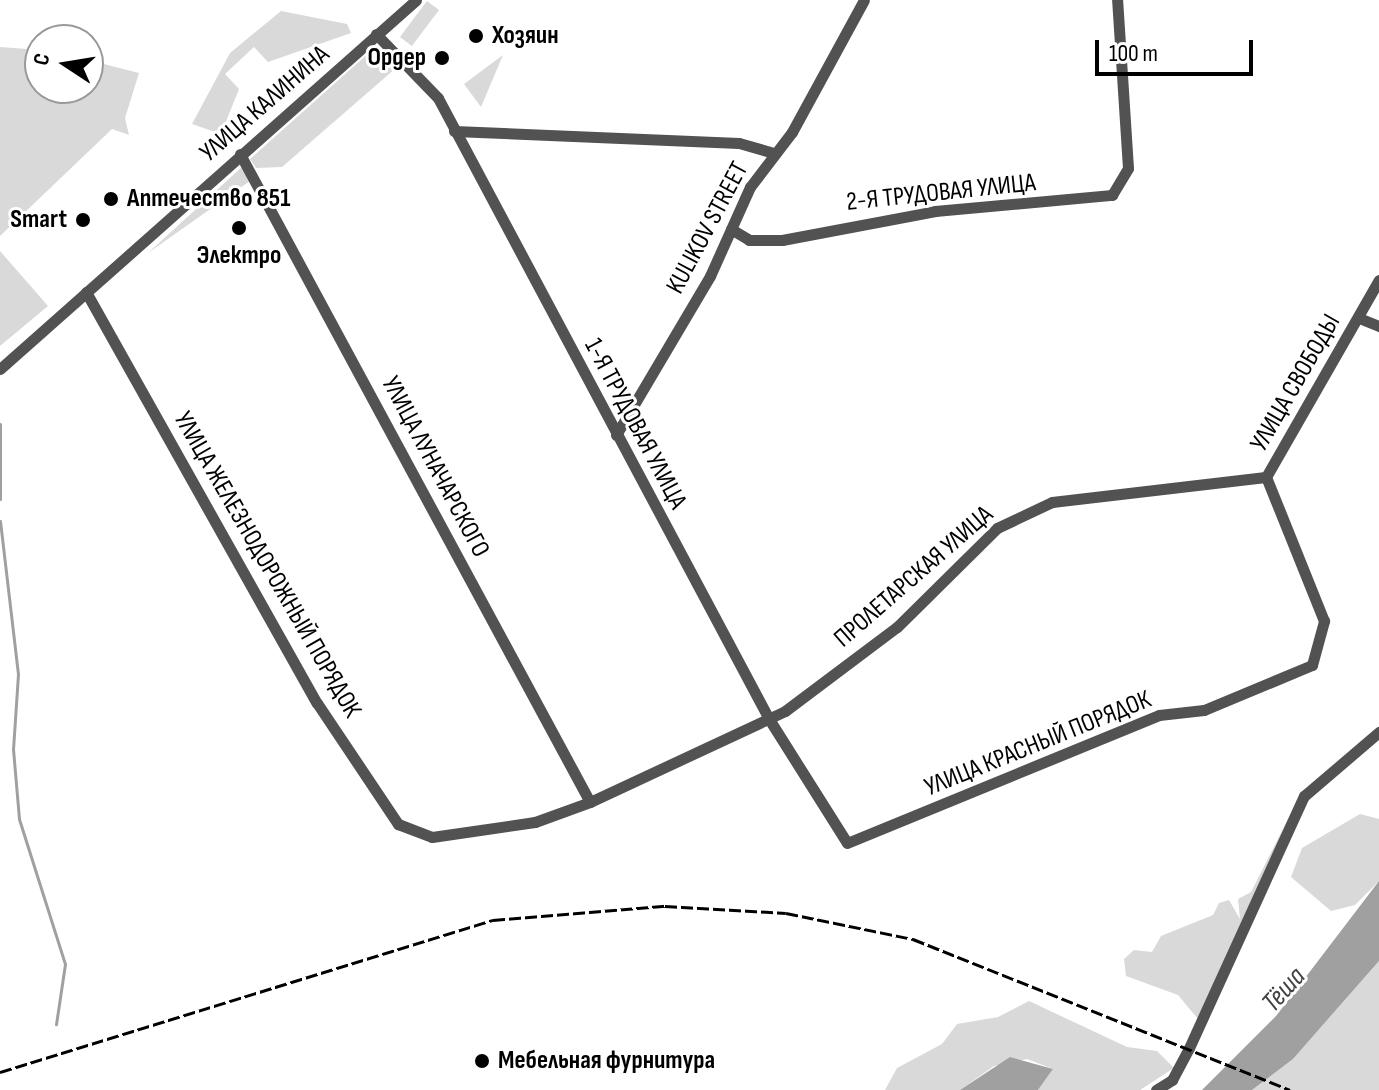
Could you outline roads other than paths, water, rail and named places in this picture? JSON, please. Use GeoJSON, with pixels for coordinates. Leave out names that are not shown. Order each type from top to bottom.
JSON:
{"type":"FeatureCollection","features":[{"type":"Feature","properties":{"kind":"street","name":"УЛИЦА КАЛИНИНА"},"geometry":{"type":"LineString","coordinates":[[0,369],[416,0]]}},
{"type":"Feature","properties":{"kind":"street","name":"KULIKOV STREET"},"geometry":{"type":"LineString","coordinates":[[616,435],[774,153],[864,0]]}},
{"type":"Feature","properties":{"kind":"street","name":"2-Я ТРУДОВАЯ УЛИЦА"},"geometry":{"type":"LineString","coordinates":[[731,229],[749,240],[782,240],[935,211],[1112,195],[1128,168],[1117,0]]}},
{"type":"Feature","properties":{"kind":"street","name":"1-Я ТРУДОВАЯ УЛИЦА"},"geometry":{"type":"LineString","coordinates":[[376,34],[438,98],[769,719],[847,843]]}},
{"type":"Feature","properties":{"kind":"street"},"geometry":{"type":"LineString","coordinates":[[454,131],[739,143],[774,153]]}},
{"type":"Feature","properties":{"kind":"street","name":"УЛИЦА ЛУНАЧАРСКОГО"},"geometry":{"type":"LineString","coordinates":[[240,154],[590,802]]}},
{"type":"Feature","properties":{"kind":"street","name":"УЛИЦА СВОБОДЫ"},"geometry":{"type":"LineString","coordinates":[[1323,643],[1324,621],[1266,477],[1379,280]]}},
{"type":"Feature","properties":{"kind":"street","name":"УЛИЦА ЖЕЛЕЗНОДОРОЖНЫЙ ПОРЯДОК"},"geometry":{"type":"LineString","coordinates":[[86,292],[317,703],[398,824],[432,837]]}},
{"type":"Feature","properties":{"kind":"street"},"geometry":{"type":"LineString","coordinates":[[1359,318],[1379,326]]}},
{"type":"Feature","properties":{"kind":"street","name":"ПРОЛЕТАРСКАЯ УЛИЦА"},"geometry":{"type":"LineString","coordinates":[[432,837],[535,822],[590,802],[769,719],[897,627],[997,528],[1052,502],[1266,477]]}},
{"type":"Feature","properties":{"kind":"street","name":"УЛИЦА КРАСНЫЙ ПОРЯДОК"},"geometry":{"type":"LineString","coordinates":[[847,843],[1159,715],[1218,705],[1312,665],[1323,643]]}},
{"type":"Feature","properties":{"kind":"street"},"geometry":{"type":"LineString","coordinates":[[1156,1090],[1172,1080],[1189,1048],[1304,796],[1379,732]]}},
{"type":"Feature","properties":{"kind":"waterway"},"geometry":{"type":"LineString","coordinates":[[0,424],[0,499]]}},
{"type":"Feature","properties":{"kind":"waterway"},"geometry":{"type":"LineString","coordinates":[[0,521],[18,674],[13,749],[19,819],[65,964],[56,1024]]}},
{"type":"Feature","properties":{"kind":"railway"},"geometry":{"type":"LineString","coordinates":[[0,1072],[493,920],[665,906],[786,913],[913,939],[1290,1090]]}},
{"type":"Feature","properties":{"kind":"place","name":"Хозяин"},"geometry":{"type":"Point","coordinates":[476,36]}},
{"type":"Feature","properties":{"kind":"place","name":"Ордер"},"geometry":{"type":"Point","coordinates":[442,58]}},
{"type":"Feature","properties":{"kind":"place","name":"Аптечество 851"},"geometry":{"type":"Point","coordinates":[111,199]}},
{"type":"Feature","properties":{"kind":"place","name":"Smart"},"geometry":{"type":"Point","coordinates":[83,220]}},
{"type":"Feature","properties":{"kind":"place","name":"Электро"},"geometry":{"type":"Point","coordinates":[239,228]}},
{"type":"Feature","properties":{"kind":"place","name":"Мебельная фурнитура"},"geometry":{"type":"Point","coordinates":[482,1061]}},
{"type":"Feature","properties":{"kind":"water label","name":"Тёша"},"geometry":{"type":"Point","coordinates":[1284,990]}}]}
